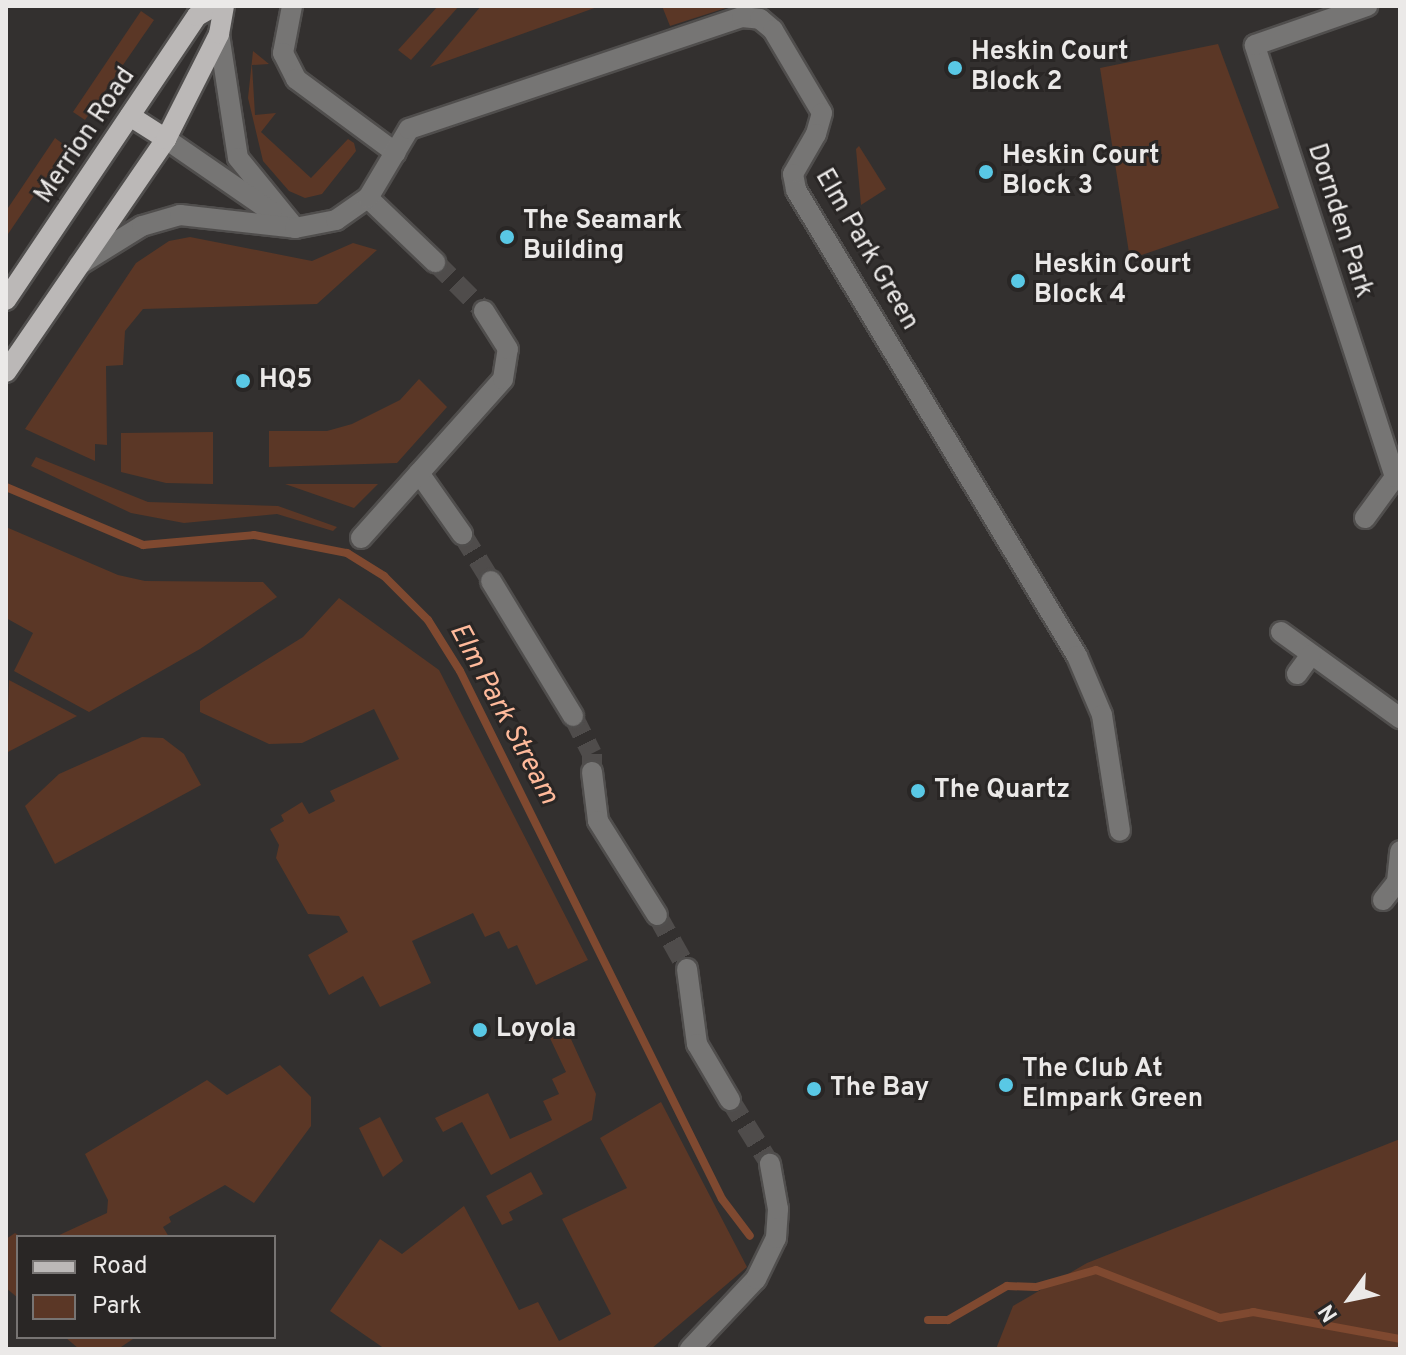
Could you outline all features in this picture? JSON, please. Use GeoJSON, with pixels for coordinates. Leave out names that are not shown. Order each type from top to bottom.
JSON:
{"type":"FeatureCollection","features":[{"type":"Feature","properties":{"kind":"main road","name":"Merrion Road"},"geometry":{"type":"LineString","coordinates":[[6,300],[197,16],[214,6]]}},
{"type":"Feature","properties":{"kind":"main road"},"geometry":{"type":"LineString","coordinates":[[6,372],[166,139],[219,34],[224,6]]}},
{"type":"Feature","properties":{"kind":"main road"},"geometry":{"type":"LineString","coordinates":[[130,116],[166,139]]}},
{"type":"Feature","properties":{"kind":"street"},"geometry":{"type":"LineString","coordinates":[[292,6],[283,53],[296,79],[396,153]]}},
{"type":"Feature","properties":{"kind":"street","name":"Dornden Park"},"geometry":{"type":"LineString","coordinates":[[1365,518],[1395,477],[1255,45],[1367,6]]}},
{"type":"Feature","properties":{"kind":"street","name":"Elm Park Green"},"geometry":{"type":"LineString","coordinates":[[295,228],[336,220],[368,198],[409,129],[742,17],[760,19],[773,30],[822,113],[816,134],[793,174],[796,190],[1077,656],[1102,715],[1120,831]]}},
{"type":"Feature","properties":{"kind":"street"},"geometry":{"type":"LineString","coordinates":[[219,34],[238,158],[295,228]]}},
{"type":"Feature","properties":{"kind":"street"},"geometry":{"type":"LineString","coordinates":[[166,139],[295,228]]}},
{"type":"Feature","properties":{"kind":"street"},"geometry":{"type":"LineString","coordinates":[[368,198],[435,262]]}},
{"type":"Feature","properties":{"kind":"street"},"geometry":{"type":"LineString","coordinates":[[79,265],[142,226],[180,215],[295,228]]}},
{"type":"Feature","properties":{"kind":"street"},"geometry":{"type":"LineString","coordinates":[[361,538],[503,379],[508,349],[484,311]]}},
{"type":"Feature","properties":{"kind":"street"},"geometry":{"type":"LineString","coordinates":[[419,473],[462,534]]}},
{"type":"Feature","properties":{"kind":"street"},"geometry":{"type":"LineString","coordinates":[[491,581],[573,716]]}},
{"type":"Feature","properties":{"kind":"street"},"geometry":{"type":"LineString","coordinates":[[1281,632],[1400,718]]}},
{"type":"Feature","properties":{"kind":"street"},"geometry":{"type":"LineString","coordinates":[[1297,674],[1311,655]]}},
{"type":"Feature","properties":{"kind":"street"},"geometry":{"type":"LineString","coordinates":[[592,772],[598,821],[657,915]]}},
{"type":"Feature","properties":{"kind":"street"},"geometry":{"type":"LineString","coordinates":[[1383,900],[1397,882],[1400,851]]}},
{"type":"Feature","properties":{"kind":"street"},"geometry":{"type":"LineString","coordinates":[[687,969],[697,1044],[730,1100]]}},
{"type":"Feature","properties":{"kind":"street"},"geometry":{"type":"LineString","coordinates":[[690,1349],[756,1279],[776,1238],[778,1209],[770,1164]]}},
{"type":"Feature","properties":{"kind":"green space"},"geometry":{"type":"Polygon","coordinates":[[[438,6],[459,6],[411,60],[398,50],[438,6]]]}},
{"type":"Feature","properties":{"kind":"green space"},"geometry":{"type":"Polygon","coordinates":[[[481,6],[600,6],[430,67],[481,6]]]}},
{"type":"Feature","properties":{"kind":"green space"},"geometry":{"type":"Polygon","coordinates":[[[662,6],[732,6],[670,26],[662,6]]]}},
{"type":"Feature","properties":{"kind":"green space"},"geometry":{"type":"Polygon","coordinates":[[[141,11],[154,20],[85,120],[73,112],[141,11]]]}},
{"type":"Feature","properties":{"kind":"green space"},"geometry":{"type":"Polygon","coordinates":[[[1218,44],[1279,208],[1130,259],[1100,68],[1218,44]]]}},
{"type":"Feature","properties":{"kind":"green space"},"geometry":{"type":"Polygon","coordinates":[[[253,51],[269,64],[252,65],[255,115],[276,113],[261,132],[311,178],[348,139],[354,143],[356,151],[322,194],[305,198],[289,191],[263,161],[248,98],[253,51]]]}},
{"type":"Feature","properties":{"kind":"green space"},"geometry":{"type":"Polygon","coordinates":[[[55,138],[67,147],[6,237],[6,211],[55,138]]]}},
{"type":"Feature","properties":{"kind":"green space"},"geometry":{"type":"Polygon","coordinates":[[[859,146],[886,189],[861,205],[856,149],[859,146]]]}},
{"type":"Feature","properties":{"kind":"green space"},"geometry":{"type":"Polygon","coordinates":[[[190,237],[312,261],[353,243],[377,250],[317,304],[143,309],[125,331],[123,365],[106,366],[107,445],[95,444],[95,461],[25,429],[136,263],[169,241],[190,237]]]}},
{"type":"Feature","properties":{"kind":"green space"},"geometry":{"type":"Polygon","coordinates":[[[419,379],[447,407],[397,463],[269,467],[269,431],[327,431],[352,424],[400,400],[419,379]]]}},
{"type":"Feature","properties":{"kind":"green space"},"geometry":{"type":"Polygon","coordinates":[[[213,432],[213,484],[166,483],[121,472],[121,433],[213,432]]]}},
{"type":"Feature","properties":{"kind":"green space"},"geometry":{"type":"Polygon","coordinates":[[[36,457],[148,502],[278,506],[337,527],[333,531],[277,514],[184,523],[131,513],[31,466],[36,457]]]}},
{"type":"Feature","properties":{"kind":"green space"},"geometry":{"type":"Polygon","coordinates":[[[285,484],[378,484],[354,508],[285,484]]]}},
{"type":"Feature","properties":{"kind":"green space"},"geometry":{"type":"Polygon","coordinates":[[[6,527],[118,575],[145,581],[263,582],[277,597],[200,649],[89,712],[14,671],[33,633],[6,618],[6,527]]]}},
{"type":"Feature","properties":{"kind":"green space"},"geometry":{"type":"Polygon","coordinates":[[[339,598],[439,670],[588,960],[536,985],[517,945],[508,949],[499,931],[485,937],[473,913],[412,941],[431,983],[380,1007],[363,976],[329,995],[308,955],[348,932],[339,916],[308,914],[276,858],[279,845],[270,829],[284,821],[281,815],[302,802],[309,814],[335,801],[330,791],[399,759],[374,709],[302,743],[269,744],[200,712],[200,701],[303,637],[339,598]]]}},
{"type":"Feature","properties":{"kind":"green space"},"geometry":{"type":"Polygon","coordinates":[[[9,680],[77,716],[6,753],[9,680]]]}},
{"type":"Feature","properties":{"kind":"green space"},"geometry":{"type":"Polygon","coordinates":[[[142,737],[163,738],[184,754],[201,785],[55,864],[25,806],[59,774],[142,737]]]}},
{"type":"Feature","properties":{"kind":"green space"},"geometry":{"type":"Polygon","coordinates":[[[565,1026],[596,1094],[592,1120],[491,1175],[462,1122],[443,1132],[435,1118],[488,1093],[510,1139],[552,1120],[543,1101],[559,1094],[552,1079],[566,1072],[548,1034],[565,1026]]]}},
{"type":"Feature","properties":{"kind":"green space"},"geometry":{"type":"Polygon","coordinates":[[[280,1065],[311,1097],[311,1126],[254,1203],[225,1185],[169,1217],[171,1222],[163,1227],[168,1235],[59,1235],[107,1213],[108,1200],[85,1154],[207,1080],[227,1095],[280,1065]]]}},
{"type":"Feature","properties":{"kind":"green space"},"geometry":{"type":"Polygon","coordinates":[[[661,1102],[747,1267],[651,1349],[385,1349],[330,1311],[380,1239],[402,1254],[464,1206],[519,1310],[538,1302],[559,1341],[611,1314],[562,1219],[627,1188],[600,1138],[661,1102]]]}},
{"type":"Feature","properties":{"kind":"green space"},"geometry":{"type":"Polygon","coordinates":[[[380,1117],[403,1161],[383,1177],[359,1128],[380,1117]]]}},
{"type":"Feature","properties":{"kind":"green space"},"geometry":{"type":"Polygon","coordinates":[[[1400,1139],[1400,1349],[996,1349],[1013,1306],[1087,1263],[1400,1139]]]}},
{"type":"Feature","properties":{"kind":"green space"},"geometry":{"type":"Polygon","coordinates":[[[531,1172],[543,1194],[509,1212],[513,1220],[502,1225],[486,1196],[531,1172]]]}},
{"type":"Feature","properties":{"kind":"green space"},"geometry":{"type":"Polygon","coordinates":[[[15,1233],[18,1235],[16,1296],[6,1288],[6,1239],[15,1233]]]}},
{"type":"Feature","properties":{"kind":"green space"},"geometry":{"type":"Polygon","coordinates":[[[67,1339],[133,1339],[118,1349],[79,1349],[67,1339]]]}},
{"type":"Feature","properties":{"kind":"waterway","name":"Elm Park Stream"},"geometry":{"type":"LineString","coordinates":[[6,487],[143,545],[254,535],[347,553],[384,576],[428,620],[460,671],[722,1199],[750,1236]]}},
{"type":"Feature","properties":{"kind":"waterway","name":"Elm Park Stream"},"geometry":{"type":"LineString","coordinates":[[928,1320],[948,1320],[1007,1286],[1036,1287],[1096,1270],[1220,1318],[1253,1312],[1400,1339]]}},
{"type":"Feature","properties":{"kind":"tunnel"},"geometry":{"type":"LineString","coordinates":[[435,262],[484,311]]}},
{"type":"Feature","properties":{"kind":"tunnel"},"geometry":{"type":"LineString","coordinates":[[462,534],[491,581]]}},
{"type":"Feature","properties":{"kind":"tunnel"},"geometry":{"type":"LineString","coordinates":[[573,716],[592,754],[592,772]]}},
{"type":"Feature","properties":{"kind":"tunnel"},"geometry":{"type":"LineString","coordinates":[[657,915],[687,969]]}},
{"type":"Feature","properties":{"kind":"tunnel"},"geometry":{"type":"LineString","coordinates":[[730,1100],[770,1164]]}},
{"type":"Feature","properties":{"kind":"place","name":"Heskin Court Block 2"},"geometry":{"type":"Point","coordinates":[955,68]}},
{"type":"Feature","properties":{"kind":"place","name":"Heskin Court Block 3"},"geometry":{"type":"Point","coordinates":[986,172]}},
{"type":"Feature","properties":{"kind":"place","name":"The Seamark Building"},"geometry":{"type":"Point","coordinates":[507,237]}},
{"type":"Feature","properties":{"kind":"place","name":"Heskin Court Block 4"},"geometry":{"type":"Point","coordinates":[1018,281]}},
{"type":"Feature","properties":{"kind":"place","name":"HQ5"},"geometry":{"type":"Point","coordinates":[243,381]}},
{"type":"Feature","properties":{"kind":"place","name":"The Quartz"},"geometry":{"type":"Point","coordinates":[918,791]}},
{"type":"Feature","properties":{"kind":"place","name":"Loyola"},"geometry":{"type":"Point","coordinates":[480,1030]}},
{"type":"Feature","properties":{"kind":"place","name":"The Club At Elmpark Green"},"geometry":{"type":"Point","coordinates":[1006,1085]}},
{"type":"Feature","properties":{"kind":"place","name":"The Bay"},"geometry":{"type":"Point","coordinates":[814,1089]}}]}
